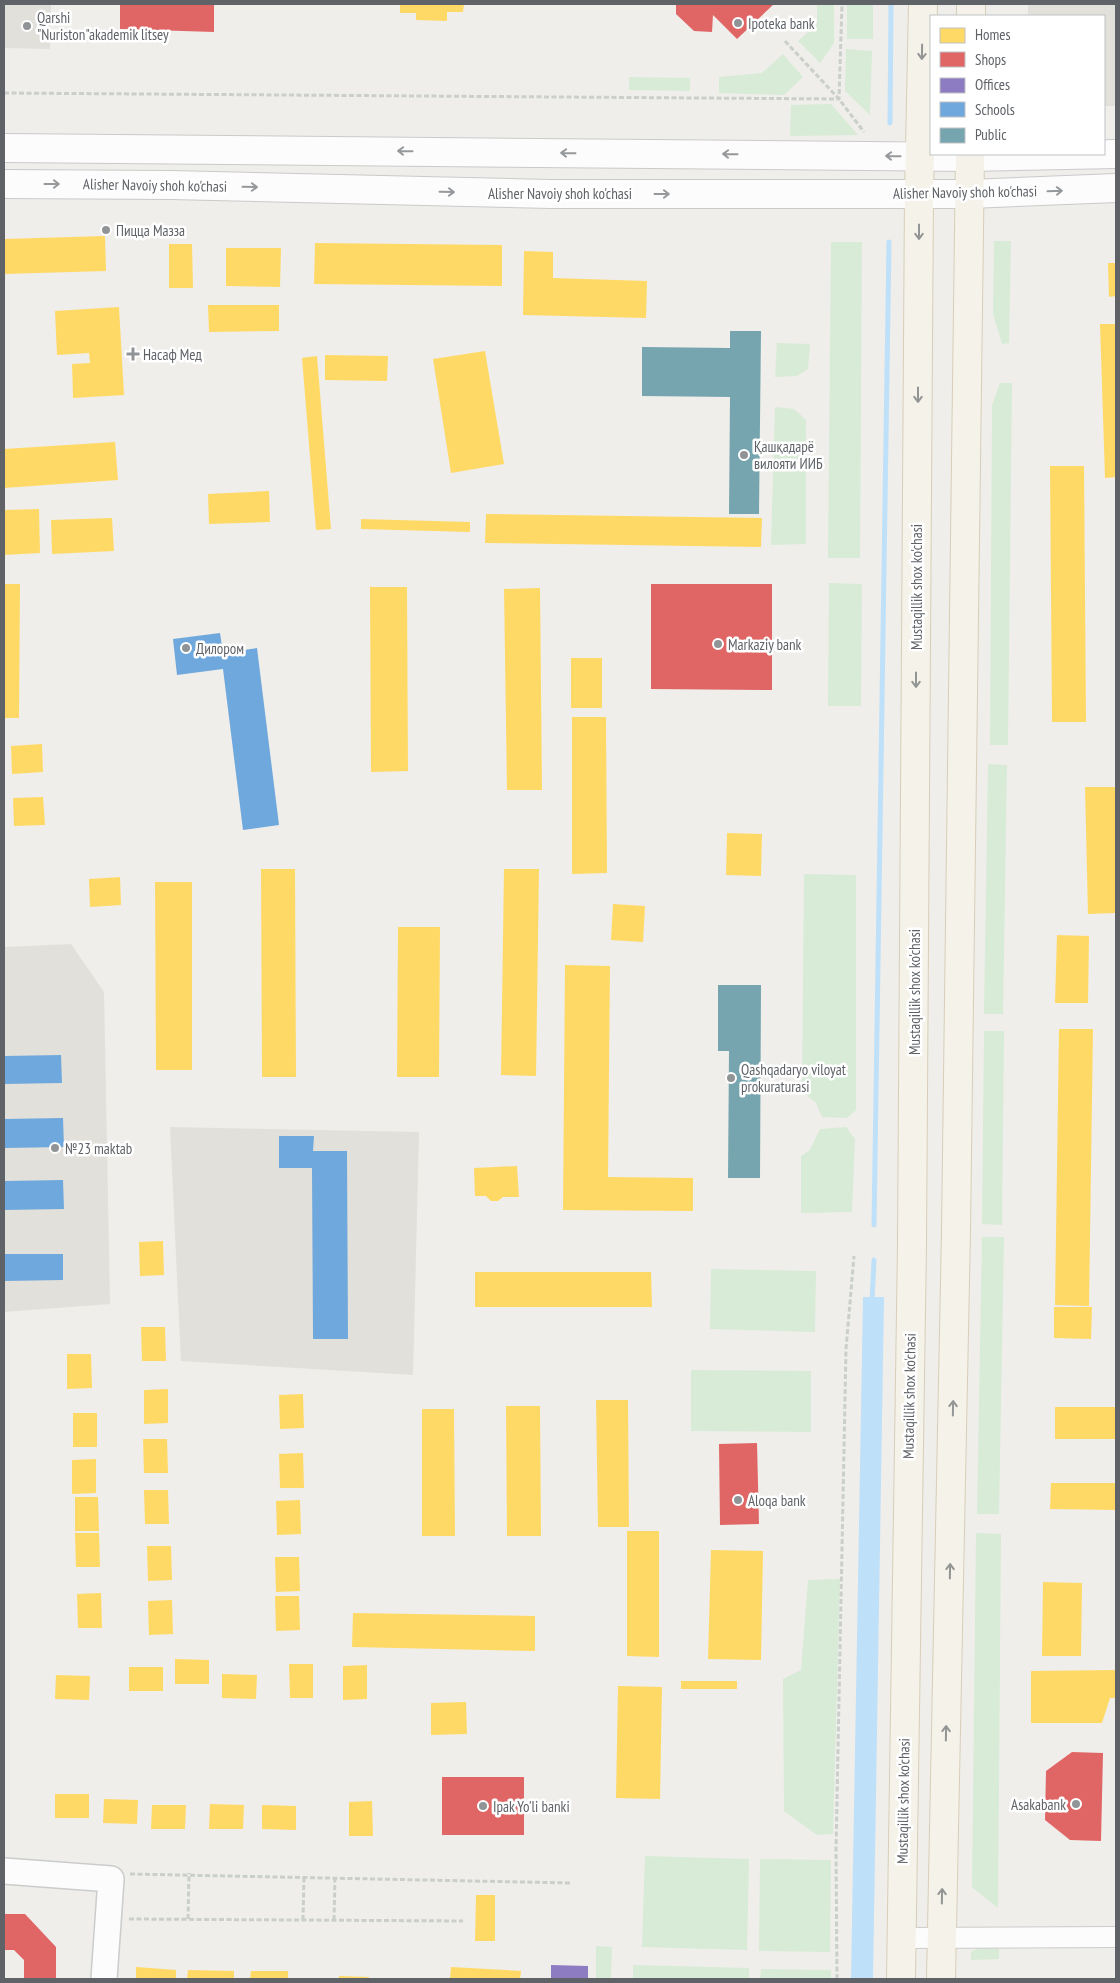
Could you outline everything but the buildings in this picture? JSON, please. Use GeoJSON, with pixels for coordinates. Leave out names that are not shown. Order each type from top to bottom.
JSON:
{"type":"FeatureCollection","features":[{"type":"Feature","properties":{"kind":"main road","name":"Mustaqillik shox ko'chasi"},"geometry":{"type":"LineString","coordinates":[[901,1979],[912,1244],[919,194],[923,4]]}},
{"type":"Feature","properties":{"kind":"main road"},"geometry":{"type":"LineString","coordinates":[[4,148],[970,155],[956,1230],[941,1979]]}},
{"type":"Feature","properties":{"kind":"main road","name":"Alisher Navoiy shoh ko'chasi"},"geometry":{"type":"LineString","coordinates":[[4,184],[171,184],[550,194],[970,194],[1116,188]]}},
{"type":"Feature","properties":{"kind":"street"},"geometry":{"type":"LineString","coordinates":[[4,1871],[111,1879],[104,1979]]}},
{"type":"Feature","properties":{"kind":"street"},"geometry":{"type":"LineString","coordinates":[[902,1938],[1116,1937]]}},
{"type":"Feature","properties":{"kind":"path"},"geometry":{"type":"LineString","coordinates":[[839,99],[842,4]]}},
{"type":"Feature","properties":{"kind":"path"},"geometry":{"type":"LineString","coordinates":[[785,42],[839,99],[864,132]]}},
{"type":"Feature","properties":{"kind":"path"},"geometry":{"type":"LineString","coordinates":[[4,93],[839,99]]}},
{"type":"Feature","properties":{"kind":"path"},"geometry":{"type":"LineString","coordinates":[[837,1979],[836,1850],[846,1348],[854,1256]]}},
{"type":"Feature","properties":{"kind":"path"},"geometry":{"type":"LineString","coordinates":[[111,1879],[135,1872],[571,1883]]}},
{"type":"Feature","properties":{"kind":"path"},"geometry":{"type":"LineString","coordinates":[[188,1919],[189,1874]]}},
{"type":"Feature","properties":{"kind":"path"},"geometry":{"type":"LineString","coordinates":[[303,1920],[304,1876]]}},
{"type":"Feature","properties":{"kind":"path"},"geometry":{"type":"LineString","coordinates":[[334,1920],[335,1877]]}},
{"type":"Feature","properties":{"kind":"path"},"geometry":{"type":"LineString","coordinates":[[108,1919],[463,1921]]}},
{"type":"Feature","properties":{"kind":"shaded area","name":"Qarshi \"Nuriston\"akademik litsey"},"geometry":{"type":"Polygon","coordinates":[[[4,4],[51,4],[50,49],[4,48],[4,4]]]}},
{"type":"Feature","properties":{"kind":"shaded area"},"geometry":{"type":"Polygon","coordinates":[[[1028,4],[1116,4],[1116,106],[1105,106],[1105,15],[1028,15],[1028,4]]]}},
{"type":"Feature","properties":{"kind":"shaded area","name":"№23 maktab"},"geometry":{"type":"Polygon","coordinates":[[[71,944],[104,992],[110,1304],[4,1312],[4,947],[71,944]]]}},
{"type":"Feature","properties":{"kind":"shaded area"},"geometry":{"type":"Polygon","coordinates":[[[170,1127],[419,1132],[413,1375],[181,1361],[170,1127]]]}},
{"type":"Feature","properties":{"kind":"green space"},"geometry":{"type":"Polygon","coordinates":[[[817,4],[834,4],[834,43],[820,63],[798,41],[817,24],[817,4]]]}},
{"type":"Feature","properties":{"kind":"green space"},"geometry":{"type":"Polygon","coordinates":[[[847,4],[873,4],[873,39],[847,39],[847,4]]]}},
{"type":"Feature","properties":{"kind":"green space"},"geometry":{"type":"Polygon","coordinates":[[[846,49],[872,51],[870,115],[845,91],[846,49]]]}},
{"type":"Feature","properties":{"kind":"green space"},"geometry":{"type":"Polygon","coordinates":[[[783,54],[803,77],[784,95],[719,93],[719,77],[762,73],[783,54]]]}},
{"type":"Feature","properties":{"kind":"green space"},"geometry":{"type":"Polygon","coordinates":[[[629,77],[690,78],[690,91],[629,90],[629,77]]]}},
{"type":"Feature","properties":{"kind":"green space"},"geometry":{"type":"Polygon","coordinates":[[[831,104],[858,135],[790,136],[791,105],[831,104]]]}},
{"type":"Feature","properties":{"kind":"green space"},"geometry":{"type":"Polygon","coordinates":[[[994,241],[1011,241],[1009,343],[1002,344],[993,314],[994,241]]]}},
{"type":"Feature","properties":{"kind":"green space"},"geometry":{"type":"Polygon","coordinates":[[[831,242],[862,242],[860,558],[828,558],[831,242]]]}},
{"type":"Feature","properties":{"kind":"green space"},"geometry":{"type":"Polygon","coordinates":[[[777,343],[810,344],[808,369],[797,376],[775,377],[777,343]]]}},
{"type":"Feature","properties":{"kind":"green space"},"geometry":{"type":"Polygon","coordinates":[[[1000,383],[1012,383],[1008,745],[990,745],[992,405],[1000,383]]]}},
{"type":"Feature","properties":{"kind":"green space"},"geometry":{"type":"Polygon","coordinates":[[[775,407],[794,409],[806,420],[806,544],[771,545],[775,407]]]}},
{"type":"Feature","properties":{"kind":"green space"},"geometry":{"type":"Polygon","coordinates":[[[829,583],[862,584],[861,706],[828,706],[829,583]]]}},
{"type":"Feature","properties":{"kind":"green space"},"geometry":{"type":"Polygon","coordinates":[[[988,764],[1007,765],[1003,1014],[984,1014],[988,764]]]}},
{"type":"Feature","properties":{"kind":"green space"},"geometry":{"type":"Polygon","coordinates":[[[804,874],[856,875],[856,1110],[847,1118],[822,1117],[816,1103],[802,1091],[804,874]]]}},
{"type":"Feature","properties":{"kind":"green space"},"geometry":{"type":"Polygon","coordinates":[[[984,1031],[1004,1031],[1002,1225],[982,1224],[984,1031]]]}},
{"type":"Feature","properties":{"kind":"green space"},"geometry":{"type":"Polygon","coordinates":[[[846,1127],[855,1139],[852,1212],[801,1213],[801,1156],[810,1150],[820,1129],[846,1127]]]}},
{"type":"Feature","properties":{"kind":"green space"},"geometry":{"type":"Polygon","coordinates":[[[982,1237],[1004,1237],[999,1514],[977,1514],[982,1237]]]}},
{"type":"Feature","properties":{"kind":"green space"},"geometry":{"type":"Polygon","coordinates":[[[711,1269],[816,1271],[815,1332],[710,1329],[711,1269]]]}},
{"type":"Feature","properties":{"kind":"green space"},"geometry":{"type":"Polygon","coordinates":[[[691,1370],[811,1371],[811,1432],[691,1431],[691,1370]]]}},
{"type":"Feature","properties":{"kind":"green space"},"geometry":{"type":"Polygon","coordinates":[[[976,1533],[1001,1534],[998,1908],[972,1887],[976,1533]]]}},
{"type":"Feature","properties":{"kind":"green space"},"geometry":{"type":"Polygon","coordinates":[[[840,1579],[833,1834],[817,1835],[784,1811],[783,1679],[801,1670],[808,1580],[840,1579]]]}},
{"type":"Feature","properties":{"kind":"green space"},"geometry":{"type":"Polygon","coordinates":[[[645,1856],[749,1859],[747,1950],[642,1947],[645,1856]]]}},
{"type":"Feature","properties":{"kind":"green space"},"geometry":{"type":"Polygon","coordinates":[[[760,1859],[831,1860],[830,1952],[759,1951],[760,1859]]]}},
{"type":"Feature","properties":{"kind":"green space"},"geometry":{"type":"Polygon","coordinates":[[[983,1945],[999,1945],[999,1959],[971,1960],[971,1952],[983,1945]]]}},
{"type":"Feature","properties":{"kind":"green space"},"geometry":{"type":"Polygon","coordinates":[[[596,1946],[612,1947],[611,1979],[596,1979],[596,1946]]]}},
{"type":"Feature","properties":{"kind":"green space"},"geometry":{"type":"Polygon","coordinates":[[[633,1965],[749,1968],[749,1979],[633,1979],[633,1965]]]}},
{"type":"Feature","properties":{"kind":"green space"},"geometry":{"type":"Polygon","coordinates":[[[761,1969],[831,1970],[831,1979],[760,1979],[761,1969]]]}},
{"type":"Feature","properties":{"kind":"water"},"geometry":{"type":"Polygon","coordinates":[[[863,1297],[884,1297],[873,1979],[851,1979],[863,1297]]]}},
{"type":"Feature","properties":{"kind":"waterway"},"geometry":{"type":"LineString","coordinates":[[890,123],[891,4]]}},
{"type":"Feature","properties":{"kind":"waterway"},"geometry":{"type":"LineString","coordinates":[[874,1225],[889,242]]}},
{"type":"Feature","properties":{"kind":"waterway"},"geometry":{"type":"LineString","coordinates":[[872,1302],[874,1260]]}},
{"type":"Feature","properties":{"kind":"place","name":"Ipoteka bank"},"geometry":{"type":"Point","coordinates":[738,23]}},
{"type":"Feature","properties":{"kind":"place","name":"Qarshi \"Nuriston\"akademik litsey"},"geometry":{"type":"Point","coordinates":[27,26]}},
{"type":"Feature","properties":{"kind":"place","name":"Пицца Мазза"},"geometry":{"type":"Point","coordinates":[106,230]}},
{"type":"Feature","properties":{"kind":"place","name":"Насаф Мед"},"geometry":{"type":"Point","coordinates":[133,354]}},
{"type":"Feature","properties":{"kind":"place","name":"Қашқадарё вилояти ИИБ"},"geometry":{"type":"Point","coordinates":[744,455]}},
{"type":"Feature","properties":{"kind":"place","name":"Markaziy bank"},"geometry":{"type":"Point","coordinates":[718,644]}},
{"type":"Feature","properties":{"kind":"place","name":"Дилором"},"geometry":{"type":"Point","coordinates":[186,648]}},
{"type":"Feature","properties":{"kind":"place","name":"Qashqadaryo viloyat prokuraturasi"},"geometry":{"type":"Point","coordinates":[731,1078]}},
{"type":"Feature","properties":{"kind":"place","name":"№23 maktab"},"geometry":{"type":"Point","coordinates":[55,1148]}},
{"type":"Feature","properties":{"kind":"place","name":"Aloqa bank"},"geometry":{"type":"Point","coordinates":[738,1500]}},
{"type":"Feature","properties":{"kind":"place","name":"Asakabank"},"geometry":{"type":"Point","coordinates":[1076,1804]}},
{"type":"Feature","properties":{"kind":"place","name":"Ipak Yo'li banki"},"geometry":{"type":"Point","coordinates":[483,1806]}}]}
